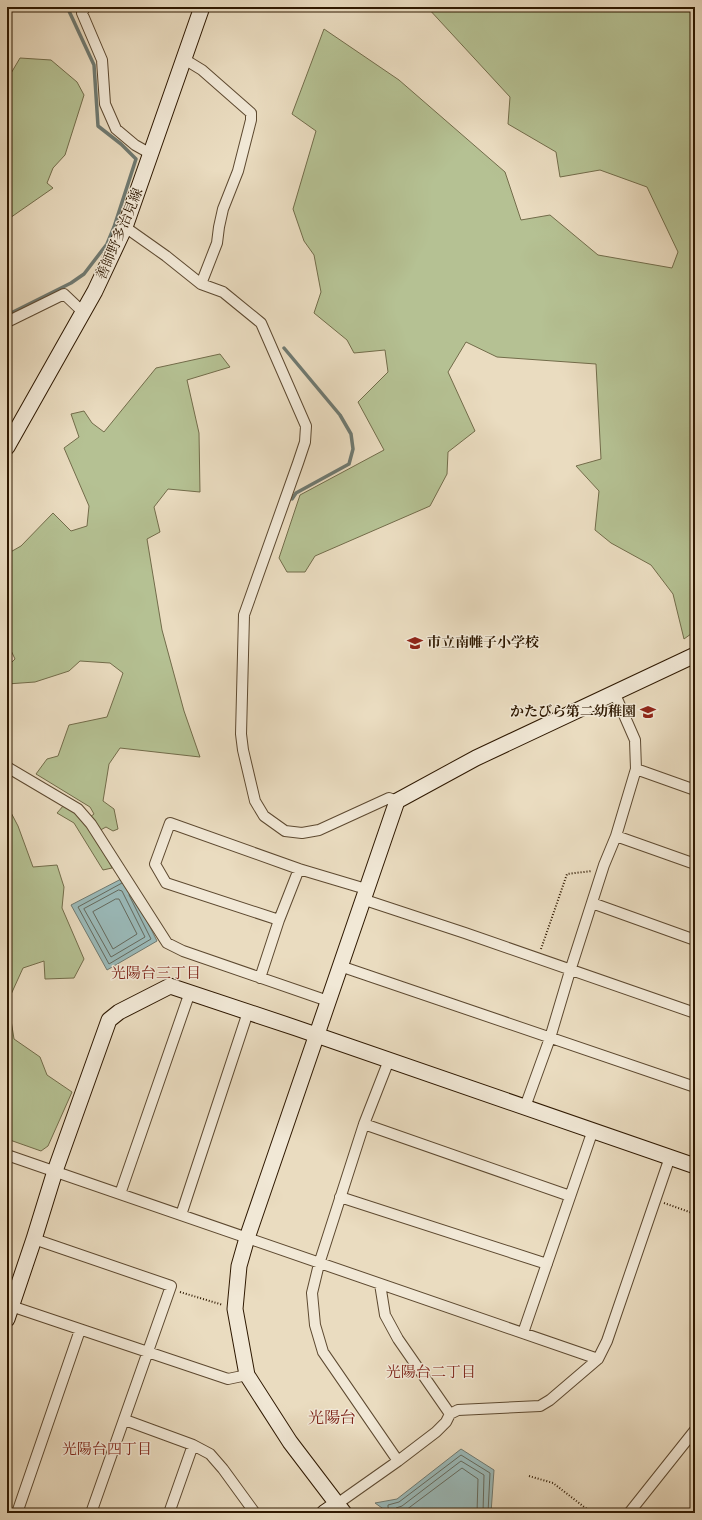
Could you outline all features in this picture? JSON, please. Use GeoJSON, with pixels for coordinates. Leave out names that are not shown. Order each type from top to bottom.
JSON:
{"type":"FeatureCollection","features":[{"type":"Feature","properties":{"kind":"street"},"geometry":{"type":"LineString","coordinates":[[85,7],[82,12],[102,60],[105,104],[116,129],[135,145],[151,154]]}},
{"type":"Feature","properties":{"kind":"street","name":"善師野多治見線"},"geometry":{"type":"LineString","coordinates":[[7,447],[84,313],[125,227],[202,7]]}},
{"type":"Feature","properties":{"kind":"street"},"geometry":{"type":"LineString","coordinates":[[184,59],[202,70],[251,113],[251,120],[238,171],[223,209],[217,243],[201,284]]}},
{"type":"Feature","properties":{"kind":"street"},"geometry":{"type":"LineString","coordinates":[[125,227],[166,256],[201,284],[223,292],[261,323],[306,426],[305,442],[290,490],[244,615],[241,734],[243,750],[255,801],[264,816],[285,831],[302,833],[318,830],[389,798],[397,800],[476,758],[695,654]]}},
{"type":"Feature","properties":{"kind":"street"},"geometry":{"type":"LineString","coordinates":[[7,322],[64,294],[84,313]]}},
{"type":"Feature","properties":{"kind":"street"},"geometry":{"type":"LineString","coordinates":[[525,1107],[550,1038],[592,903],[616,836],[636,769],[635,740],[614,692]]}},
{"type":"Feature","properties":{"kind":"street"},"geometry":{"type":"LineString","coordinates":[[7,767],[78,809],[91,824],[167,943],[183,951],[328,1001]]}},
{"type":"Feature","properties":{"kind":"street"},"geometry":{"type":"LineString","coordinates":[[636,769],[695,790]]}},
{"type":"Feature","properties":{"kind":"street"},"geometry":{"type":"LineString","coordinates":[[340,1508],[290,1442],[247,1375],[235,1309],[240,1266],[247,1238],[397,800]]}},
{"type":"Feature","properties":{"kind":"street"},"geometry":{"type":"LineString","coordinates":[[279,920],[166,883],[155,864],[170,823],[299,869],[570,971],[695,1013]]}},
{"type":"Feature","properties":{"kind":"street"},"geometry":{"type":"LineString","coordinates":[[616,836],[695,864]]}},
{"type":"Feature","properties":{"kind":"street"},"geometry":{"type":"LineString","coordinates":[[260,978],[279,920],[299,869]]}},
{"type":"Feature","properties":{"kind":"street"},"geometry":{"type":"LineString","coordinates":[[592,903],[695,940]]}},
{"type":"Feature","properties":{"kind":"street"},"geometry":{"type":"LineString","coordinates":[[340,966],[695,1087]]}},
{"type":"Feature","properties":{"kind":"street"},"geometry":{"type":"LineString","coordinates":[[247,1375],[228,1379],[80,1330],[9,1312],[55,1171],[109,1020],[119,1012],[170,986],[695,1166]]}},
{"type":"Feature","properties":{"kind":"street"},"geometry":{"type":"LineString","coordinates":[[120,1194],[190,992]]}},
{"type":"Feature","properties":{"kind":"street"},"geometry":{"type":"LineString","coordinates":[[181,1215],[248,1012]]}},
{"type":"Feature","properties":{"kind":"street"},"geometry":{"type":"LineString","coordinates":[[389,1060],[364,1124],[319,1264],[312,1293],[315,1325],[323,1352],[398,1461]]}},
{"type":"Feature","properties":{"kind":"street"},"geometry":{"type":"LineString","coordinates":[[364,1124],[570,1196]]}},
{"type":"Feature","properties":{"kind":"street"},"geometry":{"type":"LineString","coordinates":[[523,1333],[593,1130]]}},
{"type":"Feature","properties":{"kind":"street"},"geometry":{"type":"LineString","coordinates":[[7,1155],[319,1264],[598,1359]]}},
{"type":"Feature","properties":{"kind":"street"},"geometry":{"type":"LineString","coordinates":[[324,1513],[340,1508],[436,1432],[446,1422],[450,1414],[458,1410],[540,1406],[550,1400],[598,1359],[607,1341],[670,1157]]}},
{"type":"Feature","properties":{"kind":"street"},"geometry":{"type":"LineString","coordinates":[[340,1197],[547,1264]]}},
{"type":"Feature","properties":{"kind":"street"},"geometry":{"type":"LineString","coordinates":[[34,1239],[170,1286],[92,1513]]}},
{"type":"Feature","properties":{"kind":"street"},"geometry":{"type":"LineString","coordinates":[[380,1284],[384,1315],[398,1339],[450,1414]]}},
{"type":"Feature","properties":{"kind":"street"},"geometry":{"type":"LineString","coordinates":[[17,1513],[80,1330]]}},
{"type":"Feature","properties":{"kind":"street"},"geometry":{"type":"LineString","coordinates":[[125,1420],[193,1445],[210,1454],[223,1469],[255,1513]]}},
{"type":"Feature","properties":{"kind":"street"},"geometry":{"type":"LineString","coordinates":[[629,1513],[695,1430]]}},
{"type":"Feature","properties":{"kind":"street"},"geometry":{"type":"LineString","coordinates":[[169,1513],[193,1445]]}},
{"type":"Feature","properties":{"kind":"path"},"geometry":{"type":"LineString","coordinates":[[538,959],[567,874],[603,870]]}},
{"type":"Feature","properties":{"kind":"path"},"geometry":{"type":"LineString","coordinates":[[655,1200],[695,1214]]}},
{"type":"Feature","properties":{"kind":"path"},"geometry":{"type":"LineString","coordinates":[[169,1288],[235,1309]]}},
{"type":"Feature","properties":{"kind":"path"},"geometry":{"type":"LineString","coordinates":[[529,1476],[553,1482],[592,1513]]}},
{"type":"Feature","properties":{"kind":"green space"},"geometry":{"type":"Polygon","coordinates":[[[427,7],[695,7],[695,631],[684,639],[673,594],[651,565],[611,543],[595,530],[599,491],[576,466],[601,459],[596,364],[497,357],[466,342],[448,372],[475,431],[448,452],[447,474],[430,506],[315,556],[305,572],[287,572],[279,558],[300,495],[384,450],[358,402],[388,372],[385,350],[354,353],[347,340],[314,313],[321,292],[314,255],[304,241],[293,209],[316,131],[292,114],[324,29],[399,80],[505,172],[521,220],[550,215],[598,255],[672,268],[678,252],[647,187],[600,170],[560,177],[556,152],[508,124],[510,97],[427,7]]]}},
{"type":"Feature","properties":{"kind":"green space"},"geometry":{"type":"Polygon","coordinates":[[[20,58],[51,60],[77,82],[84,95],[65,155],[53,168],[47,183],[53,188],[7,220],[7,80],[20,58]]]}},
{"type":"Feature","properties":{"kind":"green space"},"geometry":{"type":"Polygon","coordinates":[[[220,354],[230,367],[187,380],[199,433],[200,492],[168,489],[154,507],[160,532],[147,539],[162,630],[184,711],[200,757],[120,748],[109,764],[103,801],[114,809],[118,829],[113,831],[106,827],[95,833],[112,868],[103,870],[74,823],[57,813],[64,805],[86,820],[94,814],[90,807],[36,774],[47,759],[58,756],[69,725],[107,717],[123,673],[110,663],[80,661],[69,671],[35,682],[7,684],[7,667],[15,659],[7,642],[7,554],[21,546],[53,513],[71,531],[87,526],[89,506],[64,448],[79,437],[71,414],[84,411],[92,423],[104,432],[156,368],[220,354]]]}},
{"type":"Feature","properties":{"kind":"green space"},"geometry":{"type":"Polygon","coordinates":[[[7,805],[18,826],[33,867],[57,865],[64,887],[62,908],[84,959],[74,978],[45,979],[44,961],[23,968],[8,1001],[14,1039],[40,1057],[47,1075],[72,1092],[48,1146],[41,1151],[7,1139],[7,805]]]}},
{"type":"Feature","properties":{"kind":"water"},"geometry":{"type":"Polygon","coordinates":[[[125,877],[157,941],[107,970],[71,905],[125,877]]]}},
{"type":"Feature","properties":{"kind":"water"},"geometry":{"type":"Polygon","coordinates":[[[461,1449],[494,1470],[491,1513],[389,1513],[375,1503],[397,1499],[461,1449]]]}},
{"type":"Feature","properties":{"kind":"waterway"},"geometry":{"type":"LineString","coordinates":[[7,315],[71,283],[84,274],[107,244],[136,159],[121,144],[98,126],[94,65],[69,11],[71,7]]}},
{"type":"Feature","properties":{"kind":"waterway"},"geometry":{"type":"LineString","coordinates":[[284,348],[340,415],[351,434],[353,449],[349,464],[296,493],[292,499],[287,497]]}},
{"type":"Feature","properties":{"kind":"place","name":"市立南帷子小学校"},"geometry":{"type":"Point","coordinates":[415,643]}},
{"type":"Feature","properties":{"kind":"place","name":"かたびら第二幼稚園"},"geometry":{"type":"Point","coordinates":[648,712]}},
{"type":"Feature","properties":{"kind":"district","name":"光陽台三丁目"},"geometry":{"type":"Point","coordinates":[156,973]}},
{"type":"Feature","properties":{"kind":"district","name":"光陽台二丁目"},"geometry":{"type":"Point","coordinates":[431,1372]}},
{"type":"Feature","properties":{"kind":"district","name":"光陽台"},"geometry":{"type":"Point","coordinates":[332,1419]}},
{"type":"Feature","properties":{"kind":"district","name":"光陽台四丁目"},"geometry":{"type":"Point","coordinates":[107,1449]}}]}
